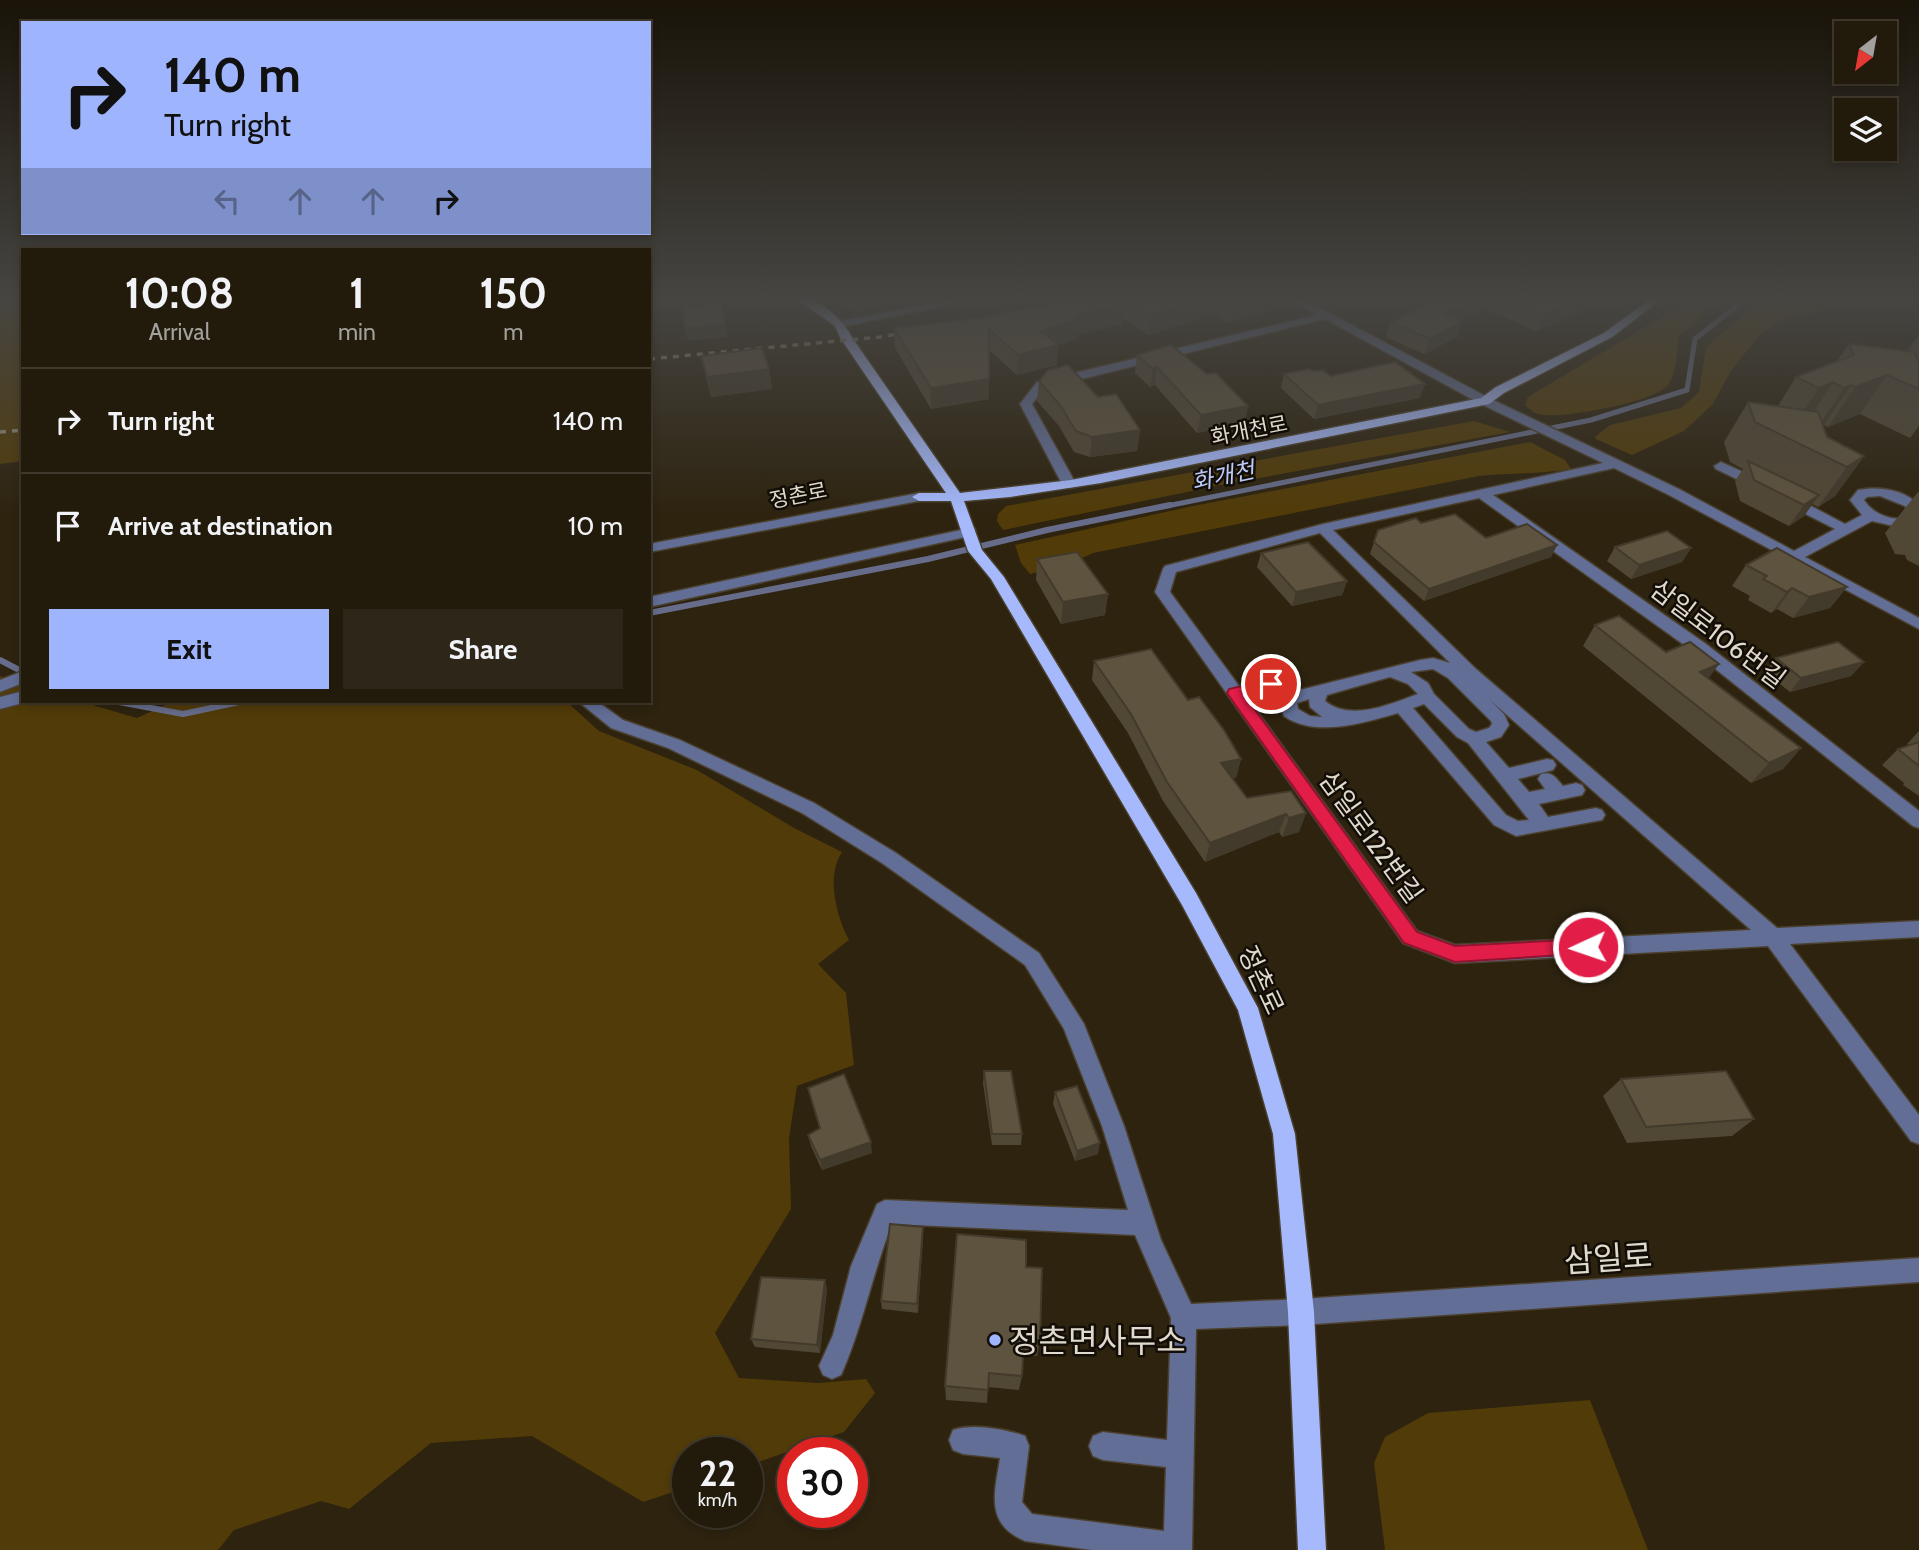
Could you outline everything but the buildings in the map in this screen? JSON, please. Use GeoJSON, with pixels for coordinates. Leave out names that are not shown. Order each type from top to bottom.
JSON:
{"type":"FeatureCollection","features":[{"type":"Feature","properties":{"kind":"main road","name":"정촌로"},"geometry":{"type":"LineString","coordinates":[[868,370],[957,499],[972,541],[1004,589],[1189,899],[1248,1008],[1284,1134],[1301,1312],[1312,1550]]}},
{"type":"Feature","properties":{"kind":"main road","name":"화개천로"},"geometry":{"type":"LineString","coordinates":[[957,499],[1069,484],[1375,426],[1485,401],[1500,390],[1539,370]]}},
{"type":"Feature","properties":{"kind":"main road","name":"정촌로"},"geometry":{"type":"LineString","coordinates":[[919,497],[957,499]]}},
{"type":"Feature","properties":{"kind":"street"},"geometry":{"type":"LineString","coordinates":[[1069,484],[1026,404],[1041,385],[1101,370]]}},
{"type":"Feature","properties":{"kind":"street"},"geometry":{"type":"LineString","coordinates":[[1427,370],[1615,464],[1919,624]]}},
{"type":"Feature","properties":{"kind":"street"},"geometry":{"type":"LineString","coordinates":[[1323,528],[1615,464]]}},
{"type":"Feature","properties":{"kind":"street"},"geometry":{"type":"LineString","coordinates":[[1721,466],[1845,529]]}},
{"type":"Feature","properties":{"kind":"street"},"geometry":{"type":"LineString","coordinates":[[1858,490],[1904,496],[1917,510],[1918,519],[1899,523],[1872,515],[1864,510],[1857,500],[1858,490]]}},
{"type":"Feature","properties":{"kind":"street","name":"삼일로106번길"},"geometry":{"type":"LineString","coordinates":[[1481,494],[1700,648],[1919,821]]}},
{"type":"Feature","properties":{"kind":"street","name":"정촌로"},"geometry":{"type":"LineString","coordinates":[[651,548],[919,497]]}},
{"type":"Feature","properties":{"kind":"street"},"geometry":{"type":"LineString","coordinates":[[1794,557],[1872,515]]}},
{"type":"Feature","properties":{"kind":"street"},"geometry":{"type":"LineString","coordinates":[[1323,528],[1470,673],[1774,938],[1919,1133]]}},
{"type":"Feature","properties":{"kind":"street","name":"삼일로122번길"},"geometry":{"type":"LineString","coordinates":[[1323,528],[1170,569],[1162,592],[1410,937],[1455,954],[1919,929]]}},
{"type":"Feature","properties":{"kind":"street"},"geometry":{"type":"LineString","coordinates":[[651,602],[972,541]]}},
{"type":"Feature","properties":{"kind":"street"},"geometry":{"type":"LineString","coordinates":[[1427,697],[1402,706],[1321,725],[1304,723],[1290,712],[1288,701],[1295,696],[1392,672],[1417,674],[1428,663],[1443,665],[1498,718],[1501,725],[1495,733],[1474,739]]}},
{"type":"Feature","properties":{"kind":"street"},"geometry":{"type":"LineString","coordinates":[[1417,674],[1427,697],[1463,733],[1474,739],[1539,817],[1535,826]]}},
{"type":"Feature","properties":{"kind":"street"},"geometry":{"type":"LineString","coordinates":[[8,694],[21,679]]}},
{"type":"Feature","properties":{"kind":"street"},"geometry":{"type":"LineString","coordinates":[[1235,693],[1271,684],[1289,705]]}},
{"type":"Feature","properties":{"kind":"street"},"geometry":{"type":"LineString","coordinates":[[1320,691],[1316,703],[1331,715],[1343,718]]}},
{"type":"Feature","properties":{"kind":"street"},"geometry":{"type":"LineString","coordinates":[[588,703],[617,723],[674,744],[808,808],[889,858],[1032,959],[1073,1024],[1113,1126],[1150,1243],[1184,1317],[1178,1549],[1025,1527],[1007,1507],[1015,1446],[963,1440]]}},
{"type":"Feature","properties":{"kind":"street"},"geometry":{"type":"LineString","coordinates":[[1402,706],[1500,820],[1516,830],[1535,826],[1576,804]]}},
{"type":"Feature","properties":{"kind":"street"},"geometry":{"type":"LineString","coordinates":[[1505,776],[1538,768],[1576,804]]}},
{"type":"Feature","properties":{"kind":"street"},"geometry":{"type":"LineString","coordinates":[[1525,800],[1576,804]]}},
{"type":"Feature","properties":{"kind":"street"},"geometry":{"type":"LineString","coordinates":[[832,1366],[845,1337],[863,1266],[885,1212],[1144,1223]]}},
{"type":"Feature","properties":{"kind":"street","name":"삼일로"},"geometry":{"type":"LineString","coordinates":[[1184,1317],[1301,1312],[1919,1270]]}},
{"type":"Feature","properties":{"kind":"street"},"geometry":{"type":"LineString","coordinates":[[1103,1446],[1179,1455]]}},
{"type":"Feature","properties":{"kind":"shaded area"},"geometry":{"type":"Polygon","coordinates":[[[0,370],[21,370],[21,461],[0,464],[0,370]]]}},
{"type":"Feature","properties":{"kind":"shaded area"},"geometry":{"type":"Polygon","coordinates":[[[1573,370],[1674,370],[1668,385],[1660,391],[1609,408],[1570,414],[1540,414],[1525,405],[1528,397],[1573,370]]]}},
{"type":"Feature","properties":{"kind":"shaded area"},"geometry":{"type":"Polygon","coordinates":[[[1702,370],[1732,370],[1712,405],[1684,431],[1632,455],[1595,437],[1610,425],[1681,408],[1699,392],[1702,370]]]}},
{"type":"Feature","properties":{"kind":"shaded area"},"geometry":{"type":"Polygon","coordinates":[[[1474,421],[1510,432],[1221,485],[1003,530],[997,521],[998,514],[1006,506],[1474,421]]]}},
{"type":"Feature","properties":{"kind":"shaded area"},"geometry":{"type":"Polygon","coordinates":[[[1530,442],[1565,460],[1571,469],[1479,476],[1093,553],[1067,565],[1030,574],[1021,563],[1015,545],[1193,506],[1530,442]]]}},
{"type":"Feature","properties":{"kind":"shaded area"},"geometry":{"type":"Polygon","coordinates":[[[0,676],[21,683],[21,703],[85,703],[137,718],[170,703],[568,703],[599,731],[697,770],[794,828],[842,852],[837,862],[834,884],[837,908],[849,940],[818,964],[846,993],[854,1065],[797,1086],[789,1138],[791,1209],[715,1333],[739,1378],[818,1383],[866,1379],[875,1393],[844,1432],[830,1437],[777,1437],[777,1455],[763,1460],[763,1437],[672,1437],[672,1492],[643,1502],[532,1436],[431,1443],[349,1509],[321,1501],[234,1530],[218,1550],[0,1550],[0,676]]]}},
{"type":"Feature","properties":{"kind":"shaded area"},"geometry":{"type":"Polygon","coordinates":[[[1590,1400],[1648,1550],[1385,1550],[1374,1463],[1385,1437],[1428,1413],[1590,1400]]]}},
{"type":"Feature","properties":{"kind":"waterway","name":"화개천"},"geometry":{"type":"LineString","coordinates":[[1162,507],[1591,420],[1687,390],[1690,370]]}},
{"type":"Feature","properties":{"kind":"waterway","name":"화개천"},"geometry":{"type":"LineString","coordinates":[[651,613],[928,559],[1047,530],[1170,505]]}},
{"type":"Feature","properties":{"kind":"waterway","name":"화개천"},"geometry":{"type":"LineString","coordinates":[[0,660],[21,671]]}},
{"type":"Feature","properties":{"kind":"waterway","name":"화개천"},"geometry":{"type":"LineString","coordinates":[[124,703],[183,714],[234,703]]}},
{"type":"Feature","properties":{"kind":"railway"},"geometry":{"type":"LineString","coordinates":[[0,432],[21,430]]}},
{"type":"Feature","properties":{"kind":"place","name":"정촌면사무소"},"geometry":{"type":"Point","coordinates":[995,1340]}},
{"type":"Feature","properties":{"kind":"route"},"geometry":{"type":"LineString","coordinates":[[1271,684],[1235,693],[1410,937],[1455,954],[1588,947]]}}]}
